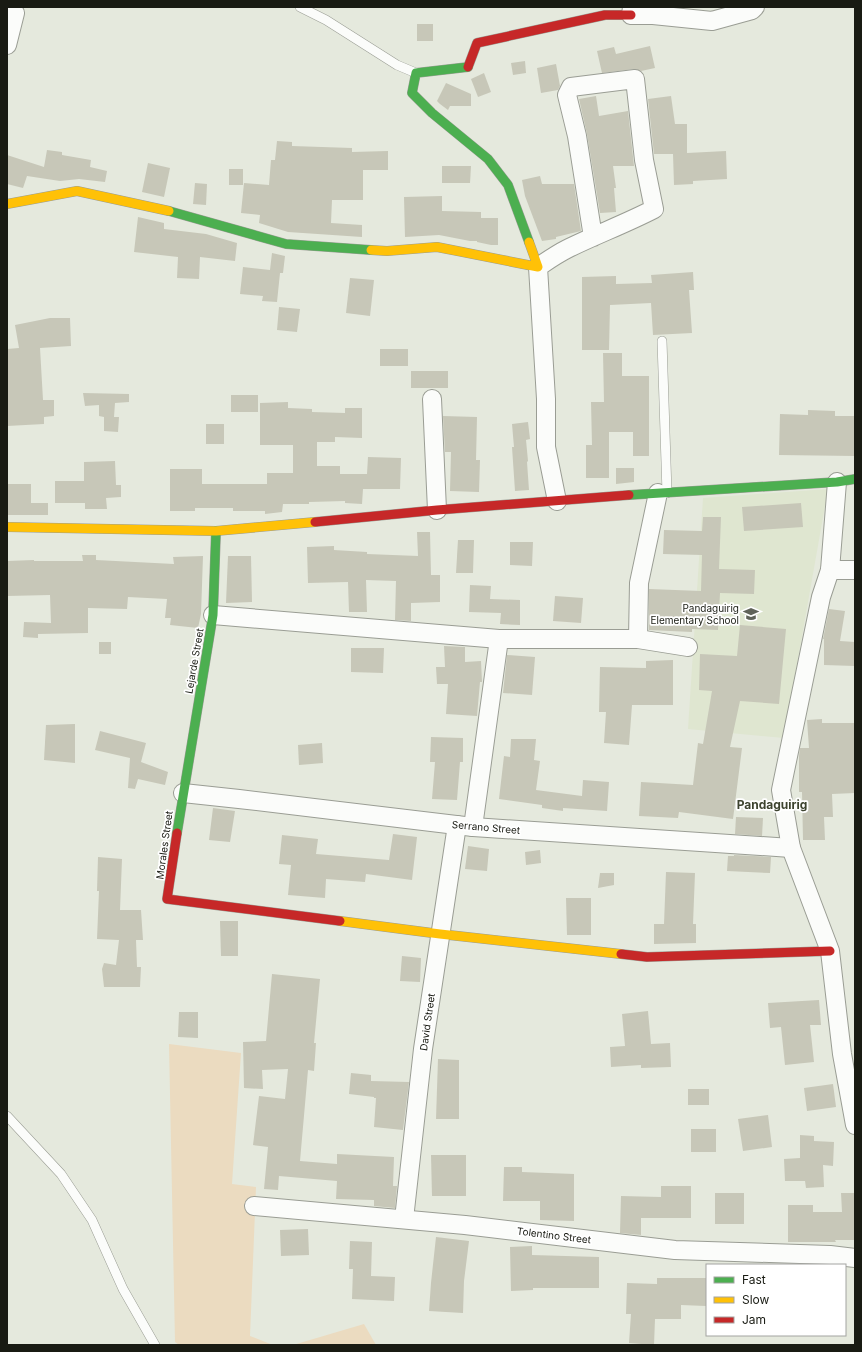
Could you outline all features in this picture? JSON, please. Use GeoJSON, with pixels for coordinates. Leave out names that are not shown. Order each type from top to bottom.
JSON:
{"type":"FeatureCollection","features":[{"type":"Feature","properties":{"kind":"street"},"geometry":{"type":"LineString","coordinates":[[7,45],[15,13],[10,7]]}},
{"type":"Feature","properties":{"kind":"street"},"geometry":{"type":"LineString","coordinates":[[557,501],[546,446],[546,399],[538,267],[508,185],[488,159],[432,113],[412,93],[416,73],[469,67],[477,43],[605,16],[631,11],[653,15],[712,21],[752,10],[755,7]]}},
{"type":"Feature","properties":{"kind":"street"},"geometry":{"type":"LineString","coordinates":[[7,204],[77,191],[179,213],[286,244],[387,251],[437,247],[538,267],[565,250],[654,209],[644,160],[635,79],[571,87],[567,95],[577,136],[593,237]]}},
{"type":"Feature","properties":{"kind":"street"},"geometry":{"type":"LineString","coordinates":[[432,399],[437,510]]}},
{"type":"Feature","properties":{"kind":"street"},"geometry":{"type":"LineString","coordinates":[[7,527],[216,531],[437,510],[662,493],[837,482],[855,479]]}},
{"type":"Feature","properties":{"kind":"street"},"geometry":{"type":"LineString","coordinates":[[837,482],[830,570],[821,597],[781,790],[791,848],[830,952],[842,1054],[855,1125]]}},
{"type":"Feature","properties":{"kind":"street"},"geometry":{"type":"LineString","coordinates":[[638,639],[639,583],[662,493]]}},
{"type":"Feature","properties":{"kind":"street","name":"Lejarde Street"},"geometry":{"type":"LineString","coordinates":[[183,793],[214,615],[216,531]]}},
{"type":"Feature","properties":{"kind":"street"},"geometry":{"type":"LineString","coordinates":[[830,570],[855,570]]}},
{"type":"Feature","properties":{"kind":"street"},"geometry":{"type":"LineString","coordinates":[[214,615],[499,639],[638,639],[688,647]]}},
{"type":"Feature","properties":{"kind":"street","name":"David Street"},"geometry":{"type":"LineString","coordinates":[[404,1219],[423,1049],[440,934],[465,826],[499,639]]}},
{"type":"Feature","properties":{"kind":"street","name":"Serrano Street"},"geometry":{"type":"LineString","coordinates":[[183,793],[465,826],[791,848]]}},
{"type":"Feature","properties":{"kind":"street","name":"Morales Street"},"geometry":{"type":"LineString","coordinates":[[183,793],[167,899],[440,934]]}},
{"type":"Feature","properties":{"kind":"street"},"geometry":{"type":"LineString","coordinates":[[440,934],[647,957],[830,952]]}},
{"type":"Feature","properties":{"kind":"street","name":"Tolentino Street"},"geometry":{"type":"LineString","coordinates":[[254,1206],[465,1225],[675,1250],[830,1255],[855,1258]]}},
{"type":"Feature","properties":{"kind":"lane"},"geometry":{"type":"LineString","coordinates":[[300,7],[326,20],[397,65],[416,73]]}},
{"type":"Feature","properties":{"kind":"lane"},"geometry":{"type":"LineString","coordinates":[[662,342],[662,493]]}},
{"type":"Feature","properties":{"kind":"lane"},"geometry":{"type":"LineString","coordinates":[[7,1116],[61,1174],[92,1220],[123,1290],[155,1345]]}},
{"type":"Feature","properties":{"kind":"shaded area","name":"Pandaguirig Elementary School"},"geometry":{"type":"Polygon","coordinates":[[[828,489],[784,738],[688,729],[703,498],[828,489]]]}},
{"type":"Feature","properties":{"kind":"shaded area"},"geometry":{"type":"Polygon","coordinates":[[[169,1044],[241,1053],[232,1184],[256,1187],[250,1336],[273,1345],[179,1345],[175,1342],[169,1044]]]}},
{"type":"Feature","properties":{"kind":"shaded area"},"geometry":{"type":"Polygon","coordinates":[[[364,1324],[376,1345],[293,1345],[364,1324]]]}},
{"type":"Feature","properties":{"kind":"building"},"geometry":{"type":"Polygon","coordinates":[[[417,24],[433,24],[433,41],[417,41],[417,24]]]}},
{"type":"Feature","properties":{"kind":"building"},"geometry":{"type":"Polygon","coordinates":[[[650,46],[655,68],[641,71],[634,69],[602,73],[597,51],[614,47],[616,54],[650,46]]]}},
{"type":"Feature","properties":{"kind":"building"},"geometry":{"type":"Polygon","coordinates":[[[525,61],[526,73],[513,75],[511,63],[525,61]]]}},
{"type":"Feature","properties":{"kind":"building"},"geometry":{"type":"Polygon","coordinates":[[[556,64],[560,86],[558,90],[541,93],[537,68],[556,64]]]}},
{"type":"Feature","properties":{"kind":"building"},"geometry":{"type":"Polygon","coordinates":[[[484,73],[491,92],[478,97],[471,79],[484,73]]]}},
{"type":"Feature","properties":{"kind":"building"},"geometry":{"type":"Polygon","coordinates":[[[446,83],[471,94],[471,106],[450,106],[448,110],[440,104],[437,101],[446,83]]]}},
{"type":"Feature","properties":{"kind":"building"},"geometry":{"type":"Polygon","coordinates":[[[596,96],[599,116],[628,111],[634,166],[613,166],[616,188],[614,188],[616,212],[600,213],[587,134],[579,99],[596,96]]]}},
{"type":"Feature","properties":{"kind":"building"},"geometry":{"type":"Polygon","coordinates":[[[671,96],[675,124],[687,124],[687,153],[726,151],[727,179],[693,181],[693,184],[674,185],[673,154],[654,154],[648,99],[671,96]]]}},
{"type":"Feature","properties":{"kind":"building"},"geometry":{"type":"Polygon","coordinates":[[[277,141],[292,142],[292,146],[352,148],[352,152],[388,151],[388,170],[363,170],[363,200],[332,200],[331,223],[362,225],[362,237],[288,232],[259,223],[260,215],[241,213],[244,183],[269,185],[271,160],[275,160],[277,141]]]}},
{"type":"Feature","properties":{"kind":"building"},"geometry":{"type":"Polygon","coordinates":[[[47,150],[62,152],[62,155],[91,160],[90,167],[107,171],[105,182],[79,179],[60,181],[27,176],[23,188],[7,184],[7,155],[44,167],[47,150]]]}},
{"type":"Feature","properties":{"kind":"building"},"geometry":{"type":"Polygon","coordinates":[[[148,163],[170,168],[164,197],[142,192],[148,163]]]}},
{"type":"Feature","properties":{"kind":"building"},"geometry":{"type":"Polygon","coordinates":[[[442,166],[471,166],[470,183],[442,183],[442,166]]]}},
{"type":"Feature","properties":{"kind":"building"},"geometry":{"type":"Polygon","coordinates":[[[229,169],[243,169],[243,185],[229,185],[229,169]]]}},
{"type":"Feature","properties":{"kind":"building"},"geometry":{"type":"Polygon","coordinates":[[[540,176],[542,184],[574,184],[581,231],[556,237],[556,239],[542,241],[525,196],[522,180],[540,176]]]}},
{"type":"Feature","properties":{"kind":"building"},"geometry":{"type":"Polygon","coordinates":[[[195,183],[207,184],[206,205],[193,204],[195,183]]]}},
{"type":"Feature","properties":{"kind":"building"},"geometry":{"type":"Polygon","coordinates":[[[442,196],[442,211],[481,212],[481,218],[498,218],[498,245],[439,235],[405,237],[404,197],[442,196]]]}},
{"type":"Feature","properties":{"kind":"building"},"geometry":{"type":"Polygon","coordinates":[[[138,217],[164,223],[164,229],[206,234],[237,243],[235,261],[200,257],[199,279],[177,278],[178,257],[134,252],[138,217]]]}},
{"type":"Feature","properties":{"kind":"building"},"geometry":{"type":"Polygon","coordinates":[[[272,253],[285,256],[283,273],[280,273],[277,302],[262,301],[263,296],[240,294],[243,267],[270,270],[272,253]]]}},
{"type":"Feature","properties":{"kind":"building"},"geometry":{"type":"Polygon","coordinates":[[[693,272],[694,290],[689,290],[692,333],[653,335],[651,303],[610,305],[609,350],[582,350],[582,277],[616,276],[616,284],[652,283],[651,275],[693,272]]]}},
{"type":"Feature","properties":{"kind":"building"},"geometry":{"type":"Polygon","coordinates":[[[350,278],[374,280],[370,316],[346,313],[350,278]]]}},
{"type":"Feature","properties":{"kind":"building"},"geometry":{"type":"Polygon","coordinates":[[[279,307],[300,309],[297,332],[277,330],[279,307]]]}},
{"type":"Feature","properties":{"kind":"building"},"geometry":{"type":"Polygon","coordinates":[[[50,318],[70,318],[71,346],[40,348],[43,400],[54,400],[54,416],[44,417],[44,424],[7,426],[7,349],[19,348],[15,325],[50,318]]]}},
{"type":"Feature","properties":{"kind":"building"},"geometry":{"type":"Polygon","coordinates":[[[380,349],[408,349],[408,366],[380,366],[380,349]]]}},
{"type":"Feature","properties":{"kind":"building"},"geometry":{"type":"Polygon","coordinates":[[[603,353],[622,353],[622,376],[649,376],[649,456],[633,456],[633,432],[609,432],[609,478],[586,478],[586,445],[592,445],[591,402],[604,402],[603,353]]]}},
{"type":"Feature","properties":{"kind":"building"},"geometry":{"type":"Polygon","coordinates":[[[411,371],[448,371],[448,388],[411,388],[411,371]]]}},
{"type":"Feature","properties":{"kind":"building"},"geometry":{"type":"Polygon","coordinates":[[[83,393],[129,394],[129,402],[115,403],[114,417],[119,417],[118,432],[104,431],[104,417],[99,416],[99,405],[85,406],[83,393]]]}},
{"type":"Feature","properties":{"kind":"building"},"geometry":{"type":"Polygon","coordinates":[[[231,395],[258,395],[258,412],[231,412],[231,395]]]}},
{"type":"Feature","properties":{"kind":"building"},"geometry":{"type":"Polygon","coordinates":[[[288,402],[288,408],[312,409],[312,412],[345,413],[345,408],[362,408],[362,438],[335,437],[335,442],[317,442],[317,466],[340,466],[340,474],[367,474],[368,457],[401,458],[400,489],[363,489],[362,504],[345,503],[345,501],[309,502],[309,504],[283,504],[282,512],[265,514],[265,511],[233,511],[233,508],[195,508],[195,511],[170,511],[170,469],[202,469],[202,484],[267,484],[267,473],[293,473],[293,445],[260,445],[260,403],[288,402]]]}},
{"type":"Feature","properties":{"kind":"building"},"geometry":{"type":"Polygon","coordinates":[[[808,410],[835,411],[835,416],[855,416],[855,456],[779,455],[780,414],[808,415],[808,410]]]}},
{"type":"Feature","properties":{"kind":"building"},"geometry":{"type":"Polygon","coordinates":[[[443,416],[477,417],[476,460],[480,460],[479,492],[450,491],[451,452],[445,452],[443,416]]]}},
{"type":"Feature","properties":{"kind":"building"},"geometry":{"type":"Polygon","coordinates":[[[528,422],[530,439],[526,440],[529,490],[515,491],[512,424],[528,422]]]}},
{"type":"Feature","properties":{"kind":"building"},"geometry":{"type":"Polygon","coordinates":[[[206,424],[224,424],[224,444],[206,444],[206,424]]]}},
{"type":"Feature","properties":{"kind":"building"},"geometry":{"type":"Polygon","coordinates":[[[115,461],[116,485],[121,485],[121,497],[106,498],[107,509],[85,509],[85,503],[55,503],[55,481],[84,481],[84,462],[115,461]]]}},
{"type":"Feature","properties":{"kind":"building"},"geometry":{"type":"Polygon","coordinates":[[[616,468],[634,468],[634,482],[616,484],[616,468]]]}},
{"type":"Feature","properties":{"kind":"building"},"geometry":{"type":"Polygon","coordinates":[[[7,484],[31,484],[31,503],[48,503],[48,515],[7,515],[7,484]]]}},
{"type":"Feature","properties":{"kind":"building"},"geometry":{"type":"Polygon","coordinates":[[[801,503],[803,527],[744,531],[742,507],[801,503]]]}},
{"type":"Feature","properties":{"kind":"building"},"geometry":{"type":"Polygon","coordinates":[[[703,517],[721,517],[719,569],[755,570],[754,594],[720,593],[718,630],[692,629],[692,632],[649,630],[649,589],[701,591],[702,555],[663,554],[664,530],[702,531],[703,517]]]}},
{"type":"Feature","properties":{"kind":"building"},"geometry":{"type":"Polygon","coordinates":[[[417,532],[430,532],[431,575],[440,575],[440,602],[411,603],[411,621],[395,620],[396,581],[366,580],[367,612],[349,612],[348,582],[308,583],[307,547],[334,546],[334,550],[367,552],[367,554],[418,556],[417,532]]]}},
{"type":"Feature","properties":{"kind":"building"},"geometry":{"type":"Polygon","coordinates":[[[458,540],[474,540],[473,573],[456,573],[458,540]]]}},
{"type":"Feature","properties":{"kind":"building"},"geometry":{"type":"Polygon","coordinates":[[[510,542],[533,542],[532,566],[510,565],[510,542]]]}},
{"type":"Feature","properties":{"kind":"building"},"geometry":{"type":"Polygon","coordinates":[[[82,555],[96,555],[96,560],[174,564],[173,557],[203,556],[201,614],[198,628],[170,625],[171,618],[165,618],[167,599],[128,597],[127,609],[88,608],[88,633],[38,634],[38,638],[23,637],[24,622],[51,623],[50,595],[7,596],[7,561],[83,561],[82,555]]]}},
{"type":"Feature","properties":{"kind":"building"},"geometry":{"type":"Polygon","coordinates":[[[228,556],[251,556],[252,602],[226,603],[228,556]]]}},
{"type":"Feature","properties":{"kind":"building"},"geometry":{"type":"Polygon","coordinates":[[[470,585],[491,586],[490,599],[520,600],[520,625],[500,624],[501,613],[469,612],[470,585]]]}},
{"type":"Feature","properties":{"kind":"building"},"geometry":{"type":"Polygon","coordinates":[[[555,596],[583,598],[581,623],[553,621],[555,596]]]}},
{"type":"Feature","properties":{"kind":"building"},"geometry":{"type":"Polygon","coordinates":[[[829,609],[845,611],[840,641],[855,642],[855,666],[824,665],[823,639],[829,609]]]}},
{"type":"Feature","properties":{"kind":"building"},"geometry":{"type":"Polygon","coordinates":[[[740,625],[786,629],[779,704],[740,701],[730,747],[742,748],[733,819],[679,812],[678,818],[639,816],[641,782],[693,785],[698,743],[703,744],[712,691],[699,690],[700,654],[737,656],[740,625]]]}},
{"type":"Feature","properties":{"kind":"building"},"geometry":{"type":"Polygon","coordinates":[[[99,642],[111,642],[111,654],[99,654],[99,642]]]}},
{"type":"Feature","properties":{"kind":"building"},"geometry":{"type":"Polygon","coordinates":[[[444,646],[465,647],[465,662],[481,661],[482,682],[480,682],[477,716],[446,714],[448,684],[437,684],[436,667],[445,667],[444,646]]]}},
{"type":"Feature","properties":{"kind":"building"},"geometry":{"type":"Polygon","coordinates":[[[351,648],[384,648],[383,673],[351,672],[351,648]]]}},
{"type":"Feature","properties":{"kind":"building"},"geometry":{"type":"Polygon","coordinates":[[[507,655],[535,657],[532,695],[503,693],[507,655]]]}},
{"type":"Feature","properties":{"kind":"building"},"geometry":{"type":"Polygon","coordinates":[[[673,660],[673,705],[632,705],[629,745],[604,743],[606,712],[599,712],[600,667],[646,668],[646,661],[673,660]]]}},
{"type":"Feature","properties":{"kind":"building"},"geometry":{"type":"Polygon","coordinates":[[[822,719],[822,723],[855,723],[855,793],[832,794],[833,817],[824,817],[825,840],[803,840],[802,792],[799,792],[800,748],[809,748],[807,720],[822,719]]]}},
{"type":"Feature","properties":{"kind":"building"},"geometry":{"type":"Polygon","coordinates":[[[75,724],[75,763],[44,760],[46,725],[75,724]]]}},
{"type":"Feature","properties":{"kind":"building"},"geometry":{"type":"Polygon","coordinates":[[[100,731],[146,743],[141,762],[168,772],[165,785],[138,779],[135,789],[128,788],[130,758],[95,750],[100,731]]]}},
{"type":"Feature","properties":{"kind":"building"},"geometry":{"type":"Polygon","coordinates":[[[431,737],[463,738],[463,762],[460,762],[457,800],[432,799],[435,762],[430,762],[431,737]]]}},
{"type":"Feature","properties":{"kind":"building"},"geometry":{"type":"Polygon","coordinates":[[[511,739],[536,739],[534,760],[540,761],[536,790],[582,796],[583,780],[609,782],[607,811],[563,808],[563,811],[542,808],[542,805],[499,799],[504,756],[510,757],[511,739]]]}},
{"type":"Feature","properties":{"kind":"building"},"geometry":{"type":"Polygon","coordinates":[[[322,743],[323,763],[299,765],[298,745],[322,743]]]}},
{"type":"Feature","properties":{"kind":"building"},"geometry":{"type":"Polygon","coordinates":[[[213,808],[235,811],[230,842],[209,840],[213,808]]]}},
{"type":"Feature","properties":{"kind":"building"},"geometry":{"type":"Polygon","coordinates":[[[736,817],[763,818],[762,836],[735,834],[736,817]]]}},
{"type":"Feature","properties":{"kind":"building"},"geometry":{"type":"Polygon","coordinates":[[[393,834],[417,837],[412,880],[366,874],[365,882],[326,879],[325,898],[288,895],[291,865],[279,864],[282,835],[318,839],[316,854],[389,860],[393,834]]]}},
{"type":"Feature","properties":{"kind":"building"},"geometry":{"type":"Polygon","coordinates":[[[468,846],[489,849],[487,871],[465,869],[468,846]]]}},
{"type":"Feature","properties":{"kind":"building"},"geometry":{"type":"Polygon","coordinates":[[[540,850],[541,863],[526,865],[525,852],[540,850]]]}},
{"type":"Feature","properties":{"kind":"building"},"geometry":{"type":"Polygon","coordinates":[[[728,856],[771,857],[770,873],[727,871],[728,856]]]}},
{"type":"Feature","properties":{"kind":"building"},"geometry":{"type":"Polygon","coordinates":[[[98,857],[122,859],[120,910],[141,910],[143,940],[136,940],[137,967],[141,967],[140,987],[104,987],[102,969],[104,963],[116,965],[119,940],[97,939],[99,891],[97,891],[98,857]]]}},
{"type":"Feature","properties":{"kind":"building"},"geometry":{"type":"Polygon","coordinates":[[[666,872],[695,873],[693,924],[696,924],[696,943],[654,944],[654,924],[664,924],[666,872]]]}},
{"type":"Feature","properties":{"kind":"building"},"geometry":{"type":"Polygon","coordinates":[[[600,873],[614,873],[614,885],[598,888],[600,873]]]}},
{"type":"Feature","properties":{"kind":"building"},"geometry":{"type":"Polygon","coordinates":[[[566,898],[591,898],[591,935],[567,935],[566,898]]]}},
{"type":"Feature","properties":{"kind":"building"},"geometry":{"type":"Polygon","coordinates":[[[220,921],[238,921],[238,956],[221,956],[220,921]]]}},
{"type":"Feature","properties":{"kind":"building"},"geometry":{"type":"Polygon","coordinates":[[[402,956],[421,958],[420,982],[400,981],[402,956]]]}},
{"type":"Feature","properties":{"kind":"building"},"geometry":{"type":"Polygon","coordinates":[[[272,974],[320,979],[314,1043],[316,1043],[314,1071],[308,1070],[300,1161],[337,1164],[337,1154],[394,1157],[393,1186],[397,1186],[395,1208],[374,1206],[374,1200],[336,1199],[337,1181],[279,1176],[278,1190],[264,1189],[268,1147],[253,1145],[259,1096],[285,1099],[288,1069],[262,1070],[263,1089],[244,1088],[243,1042],[266,1041],[272,974]]]}},
{"type":"Feature","properties":{"kind":"building"},"geometry":{"type":"Polygon","coordinates":[[[819,1000],[821,1025],[810,1025],[814,1062],[785,1065],[781,1027],[770,1028],[768,1003],[819,1000]]]}},
{"type":"Feature","properties":{"kind":"building"},"geometry":{"type":"Polygon","coordinates":[[[648,1011],[651,1044],[670,1043],[671,1067],[641,1068],[641,1065],[611,1067],[610,1047],[625,1046],[622,1014],[648,1011]]]}},
{"type":"Feature","properties":{"kind":"building"},"geometry":{"type":"Polygon","coordinates":[[[179,1012],[198,1012],[198,1038],[178,1037],[179,1012]]]}},
{"type":"Feature","properties":{"kind":"building"},"geometry":{"type":"Polygon","coordinates":[[[438,1059],[459,1060],[459,1119],[436,1119],[438,1059]]]}},
{"type":"Feature","properties":{"kind":"building"},"geometry":{"type":"Polygon","coordinates":[[[351,1073],[371,1075],[371,1081],[409,1082],[403,1130],[374,1127],[376,1098],[349,1094],[351,1073]]]}},
{"type":"Feature","properties":{"kind":"building"},"geometry":{"type":"Polygon","coordinates":[[[833,1084],[836,1107],[807,1111],[804,1088],[833,1084]]]}},
{"type":"Feature","properties":{"kind":"building"},"geometry":{"type":"Polygon","coordinates":[[[688,1089],[709,1089],[709,1105],[688,1105],[688,1089]]]}},
{"type":"Feature","properties":{"kind":"building"},"geometry":{"type":"Polygon","coordinates":[[[768,1115],[772,1147],[743,1151],[738,1119],[768,1115]]]}},
{"type":"Feature","properties":{"kind":"building"},"geometry":{"type":"Polygon","coordinates":[[[691,1129],[716,1129],[716,1152],[691,1152],[691,1129]]]}},
{"type":"Feature","properties":{"kind":"building"},"geometry":{"type":"Polygon","coordinates":[[[800,1135],[814,1136],[814,1141],[834,1142],[833,1166],[823,1165],[824,1187],[806,1188],[805,1181],[785,1181],[784,1159],[800,1158],[800,1135]]]}},
{"type":"Feature","properties":{"kind":"building"},"geometry":{"type":"Polygon","coordinates":[[[431,1155],[466,1155],[466,1196],[432,1196],[431,1155]]]}},
{"type":"Feature","properties":{"kind":"building"},"geometry":{"type":"Polygon","coordinates":[[[504,1167],[522,1167],[522,1172],[574,1174],[574,1221],[540,1220],[540,1201],[503,1201],[504,1167]]]}},
{"type":"Feature","properties":{"kind":"building"},"geometry":{"type":"Polygon","coordinates":[[[661,1186],[691,1186],[691,1218],[641,1218],[641,1235],[620,1233],[621,1196],[661,1197],[661,1186]]]}},
{"type":"Feature","properties":{"kind":"building"},"geometry":{"type":"Polygon","coordinates":[[[715,1193],[744,1193],[744,1224],[715,1224],[715,1193]]]}},
{"type":"Feature","properties":{"kind":"building"},"geometry":{"type":"Polygon","coordinates":[[[841,1193],[855,1193],[855,1240],[835,1240],[836,1242],[788,1242],[788,1205],[813,1205],[813,1212],[842,1212],[841,1193]]]}},
{"type":"Feature","properties":{"kind":"building"},"geometry":{"type":"Polygon","coordinates":[[[308,1229],[309,1255],[281,1256],[280,1230],[308,1229]]]}},
{"type":"Feature","properties":{"kind":"building"},"geometry":{"type":"Polygon","coordinates":[[[436,1237],[469,1241],[464,1281],[463,1313],[429,1311],[436,1237]]]}},
{"type":"Feature","properties":{"kind":"building"},"geometry":{"type":"Polygon","coordinates":[[[350,1241],[372,1242],[371,1276],[395,1277],[394,1301],[352,1299],[353,1269],[349,1269],[350,1241]]]}},
{"type":"Feature","properties":{"kind":"building"},"geometry":{"type":"Polygon","coordinates":[[[532,1246],[532,1255],[599,1257],[599,1288],[533,1288],[533,1290],[511,1291],[510,1247],[532,1246]]]}},
{"type":"Feature","properties":{"kind":"building"},"geometry":{"type":"Polygon","coordinates":[[[657,1278],[706,1278],[706,1306],[681,1305],[681,1319],[655,1319],[654,1345],[629,1343],[631,1314],[626,1314],[627,1283],[657,1284],[657,1278]]]}},
{"type":"Feature","properties":{"kind":"traffic: fast"},"geometry":{"type":"LineString","coordinates":[[468,67],[416,73],[412,93],[432,113],[488,159],[508,185],[529,242]]}},
{"type":"Feature","properties":{"kind":"traffic: fast"},"geometry":{"type":"LineString","coordinates":[[169,211],[286,244],[371,250]]}},
{"type":"Feature","properties":{"kind":"traffic: fast"},"geometry":{"type":"LineString","coordinates":[[629,495],[837,482],[855,479]]}},
{"type":"Feature","properties":{"kind":"traffic: fast"},"geometry":{"type":"LineString","coordinates":[[177,833],[213,615],[216,531]]}},
{"type":"Feature","properties":{"kind":"traffic: slow"},"geometry":{"type":"LineString","coordinates":[[7,204],[77,191],[169,211]]}},
{"type":"Feature","properties":{"kind":"traffic: slow"},"geometry":{"type":"LineString","coordinates":[[371,250],[387,251],[437,247],[538,267],[529,242]]}},
{"type":"Feature","properties":{"kind":"traffic: slow"},"geometry":{"type":"LineString","coordinates":[[7,527],[216,531],[315,522]]}},
{"type":"Feature","properties":{"kind":"traffic: slow"},"geometry":{"type":"LineString","coordinates":[[340,921],[440,934],[621,954]]}},
{"type":"Feature","properties":{"kind":"traffic: jam"},"geometry":{"type":"LineString","coordinates":[[468,67],[477,43],[605,15],[631,15]]}},
{"type":"Feature","properties":{"kind":"traffic: jam"},"geometry":{"type":"LineString","coordinates":[[315,522],[437,510],[629,495]]}},
{"type":"Feature","properties":{"kind":"traffic: jam"},"geometry":{"type":"LineString","coordinates":[[177,833],[167,899],[340,921]]}},
{"type":"Feature","properties":{"kind":"traffic: jam"},"geometry":{"type":"LineString","coordinates":[[621,954],[647,957],[830,951]]}},
{"type":"Feature","properties":{"kind":"place","name":"Pandaguirig Elementary School"},"geometry":{"type":"Point","coordinates":[751,614]}},
{"type":"Feature","properties":{"kind":"district","name":"Pandaguirig"},"geometry":{"type":"Point","coordinates":[772,804]}}]}
